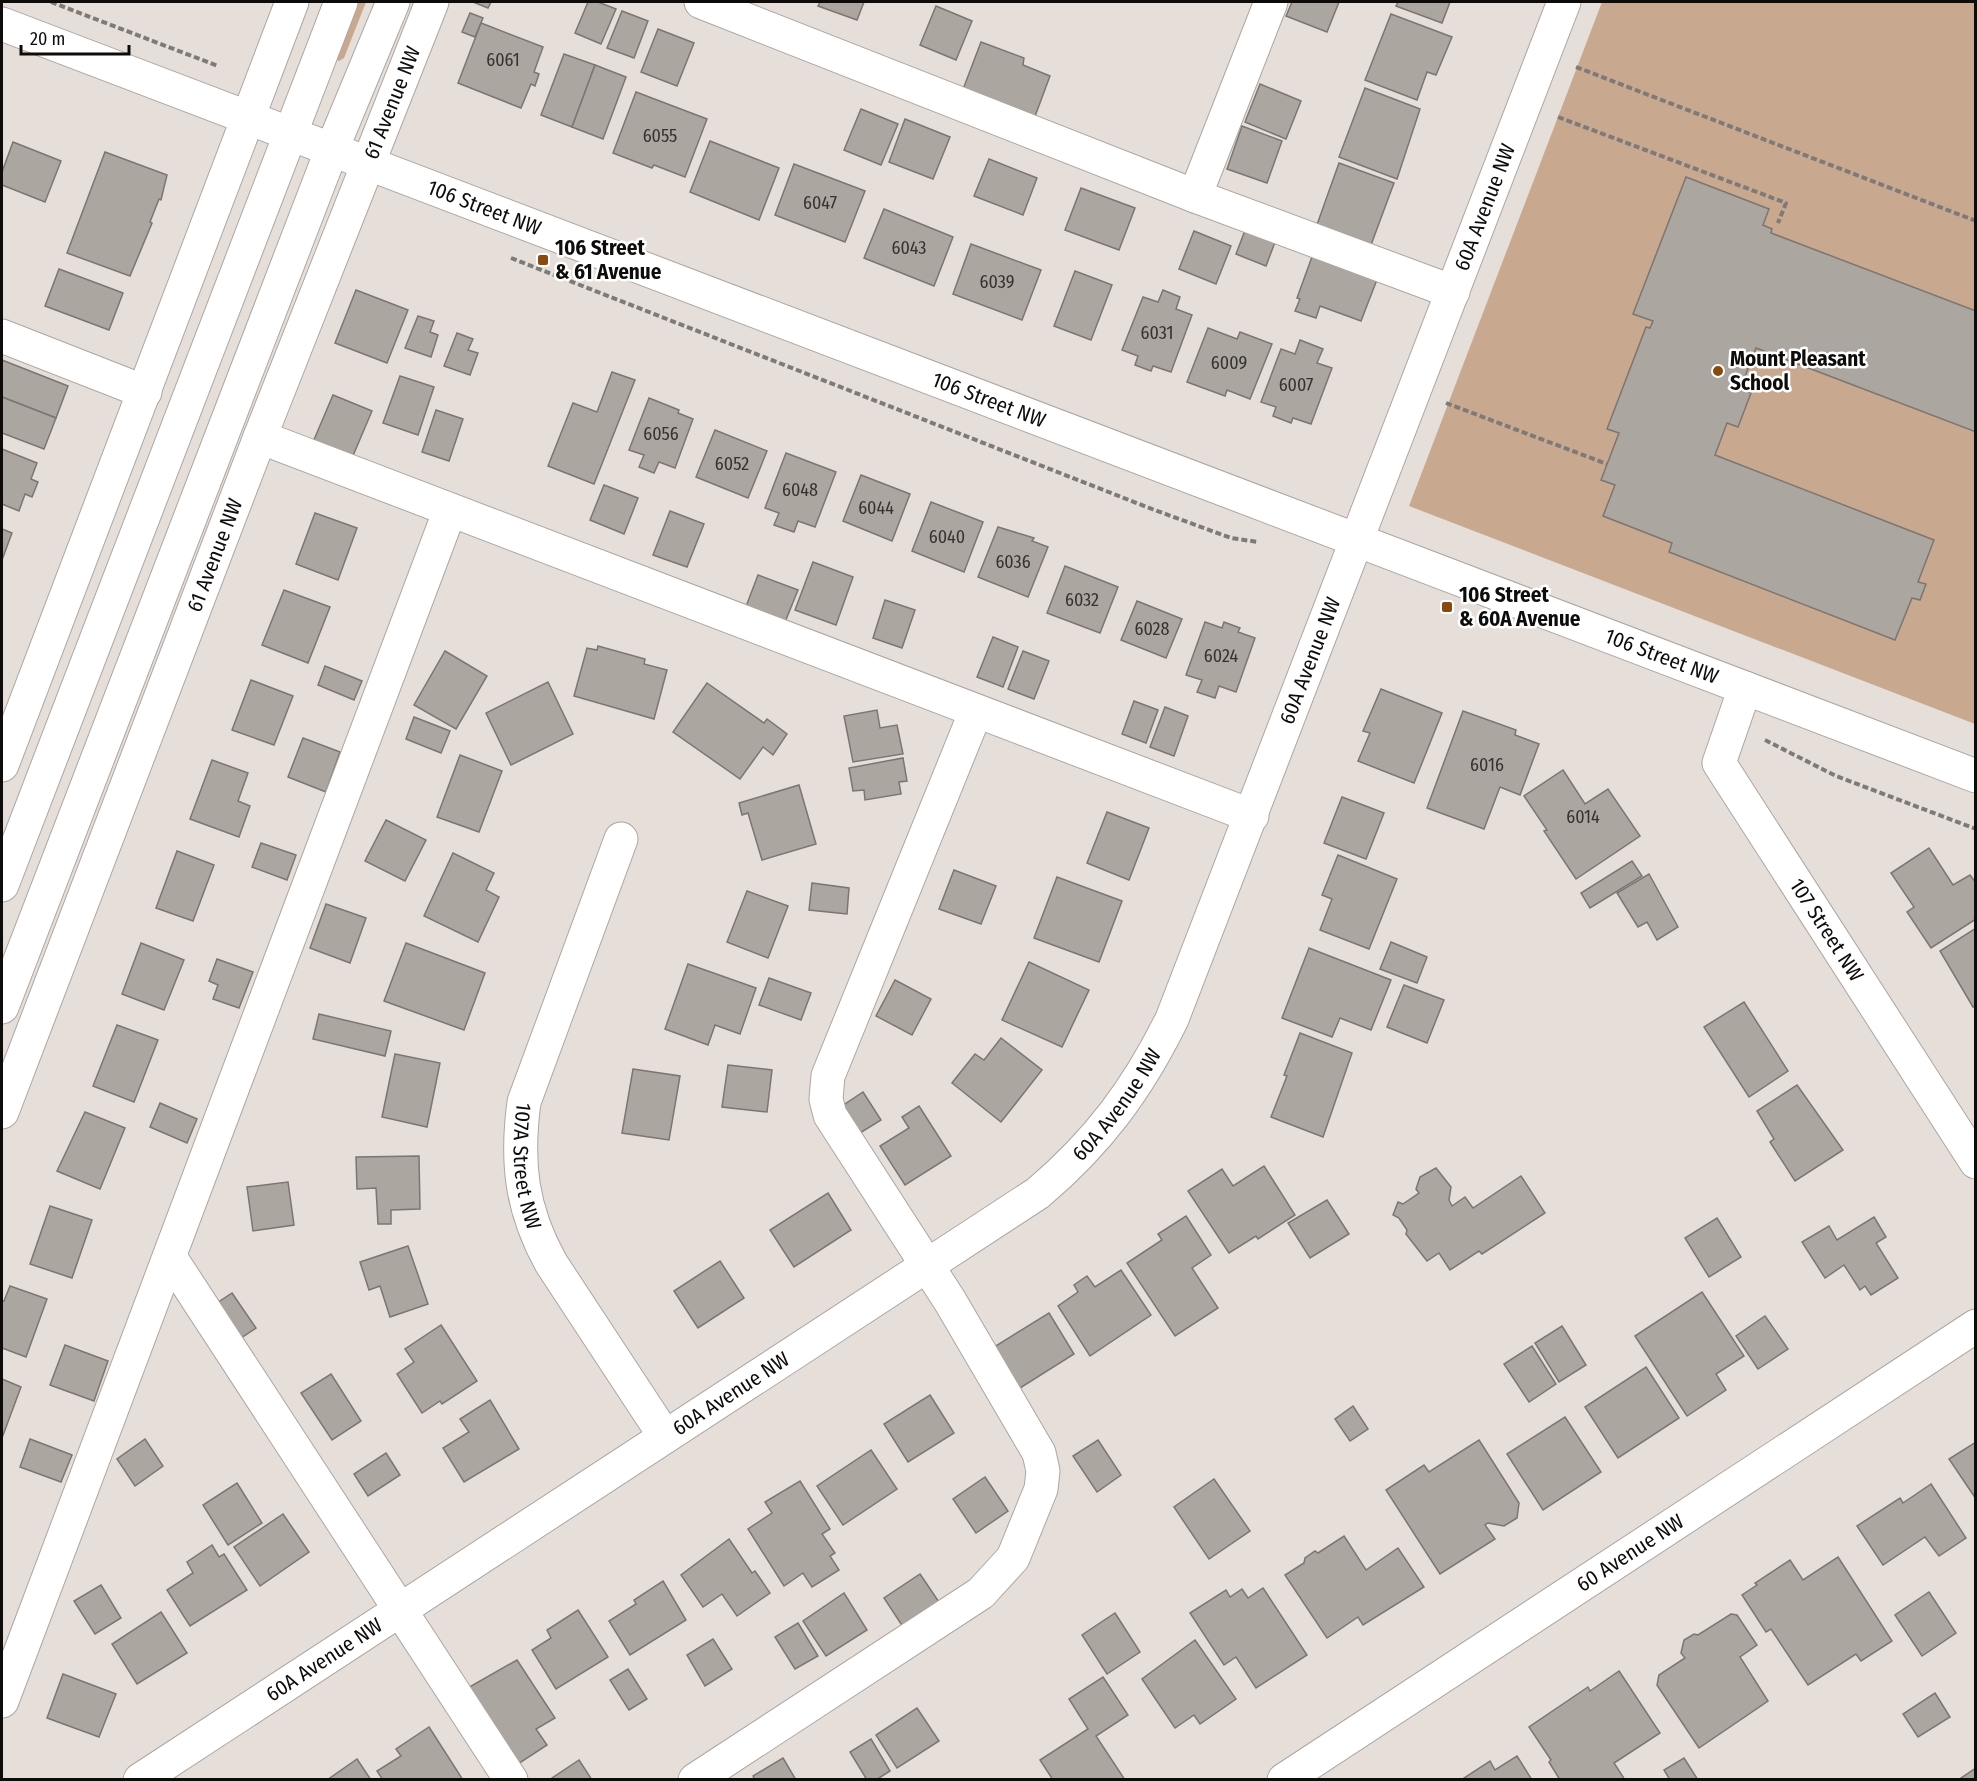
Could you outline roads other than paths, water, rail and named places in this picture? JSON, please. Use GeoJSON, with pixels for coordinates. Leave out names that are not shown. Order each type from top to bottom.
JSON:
{"type":"FeatureCollection","features":[{"type":"Feature","properties":{"kind":"street"},"geometry":{"type":"LineString","coordinates":[[2,765],[292,2]]}},
{"type":"Feature","properties":{"kind":"street"},"geometry":{"type":"LineString","coordinates":[[2,885],[341,2]]}},
{"type":"Feature","properties":{"kind":"street","name":"61 Avenue NW"},"geometry":{"type":"LineString","coordinates":[[2,1007],[332,149],[393,2]]}},
{"type":"Feature","properties":{"kind":"street","name":"61 Avenue NW"},"geometry":{"type":"LineString","coordinates":[[2,1112],[260,437],[432,2]]}},
{"type":"Feature","properties":{"kind":"street"},"geometry":{"type":"LineString","coordinates":[[701,2],[1195,196],[1453,292]]}},
{"type":"Feature","properties":{"kind":"street"},"geometry":{"type":"LineString","coordinates":[[1195,196],[1271,2]]}},
{"type":"Feature","properties":{"kind":"street","name":"60A Avenue NW"},"geometry":{"type":"LineString","coordinates":[[140,1779],[1038,1193],[1074,1162],[1136,1086],[1172,1019],[1564,2]]}},
{"type":"Feature","properties":{"kind":"street","name":"106 Street NW"},"geometry":{"type":"LineString","coordinates":[[2,24],[1976,776]]}},
{"type":"Feature","properties":{"kind":"street"},"geometry":{"type":"LineString","coordinates":[[2,336],[145,392]]}},
{"type":"Feature","properties":{"kind":"street"},"geometry":{"type":"LineString","coordinates":[[260,437],[1252,816]]}},
{"type":"Feature","properties":{"kind":"street"},"geometry":{"type":"LineString","coordinates":[[2,1701],[450,510]]}},
{"type":"Feature","properties":{"kind":"street","name":"107 Street NW"},"geometry":{"type":"LineString","coordinates":[[1745,688],[1719,763],[1976,1162]]}},
{"type":"Feature","properties":{"kind":"street"},"geometry":{"type":"LineString","coordinates":[[695,1779],[981,1593],[1013,1558],[1041,1489],[1043,1471],[1039,1453],[927,1266],[830,1115],[826,1099],[828,1076],[976,711]]}},
{"type":"Feature","properties":{"kind":"street","name":"107A Street NW"},"geometry":{"type":"LineString","coordinates":[[621,839],[524,1102],[520,1128],[521,1184],[538,1239],[551,1263],[664,1435]]}},
{"type":"Feature","properties":{"kind":"street"},"geometry":{"type":"LineString","coordinates":[[170,1257],[511,1779]]}},
{"type":"Feature","properties":{"kind":"street","name":"60 Avenue NW"},"geometry":{"type":"LineString","coordinates":[[1284,1779],[1976,1326]]}},
{"type":"Feature","properties":{"kind":"place","name":"106 Street & 61 Avenue"},"geometry":{"type":"Point","coordinates":[543,260]}},
{"type":"Feature","properties":{"kind":"place","name":"Mount Pleasant School"},"geometry":{"type":"Point","coordinates":[1718,371]}},
{"type":"Feature","properties":{"kind":"place","name":"106 Street & 60A Avenue"},"geometry":{"type":"Point","coordinates":[1447,607]}}]}
